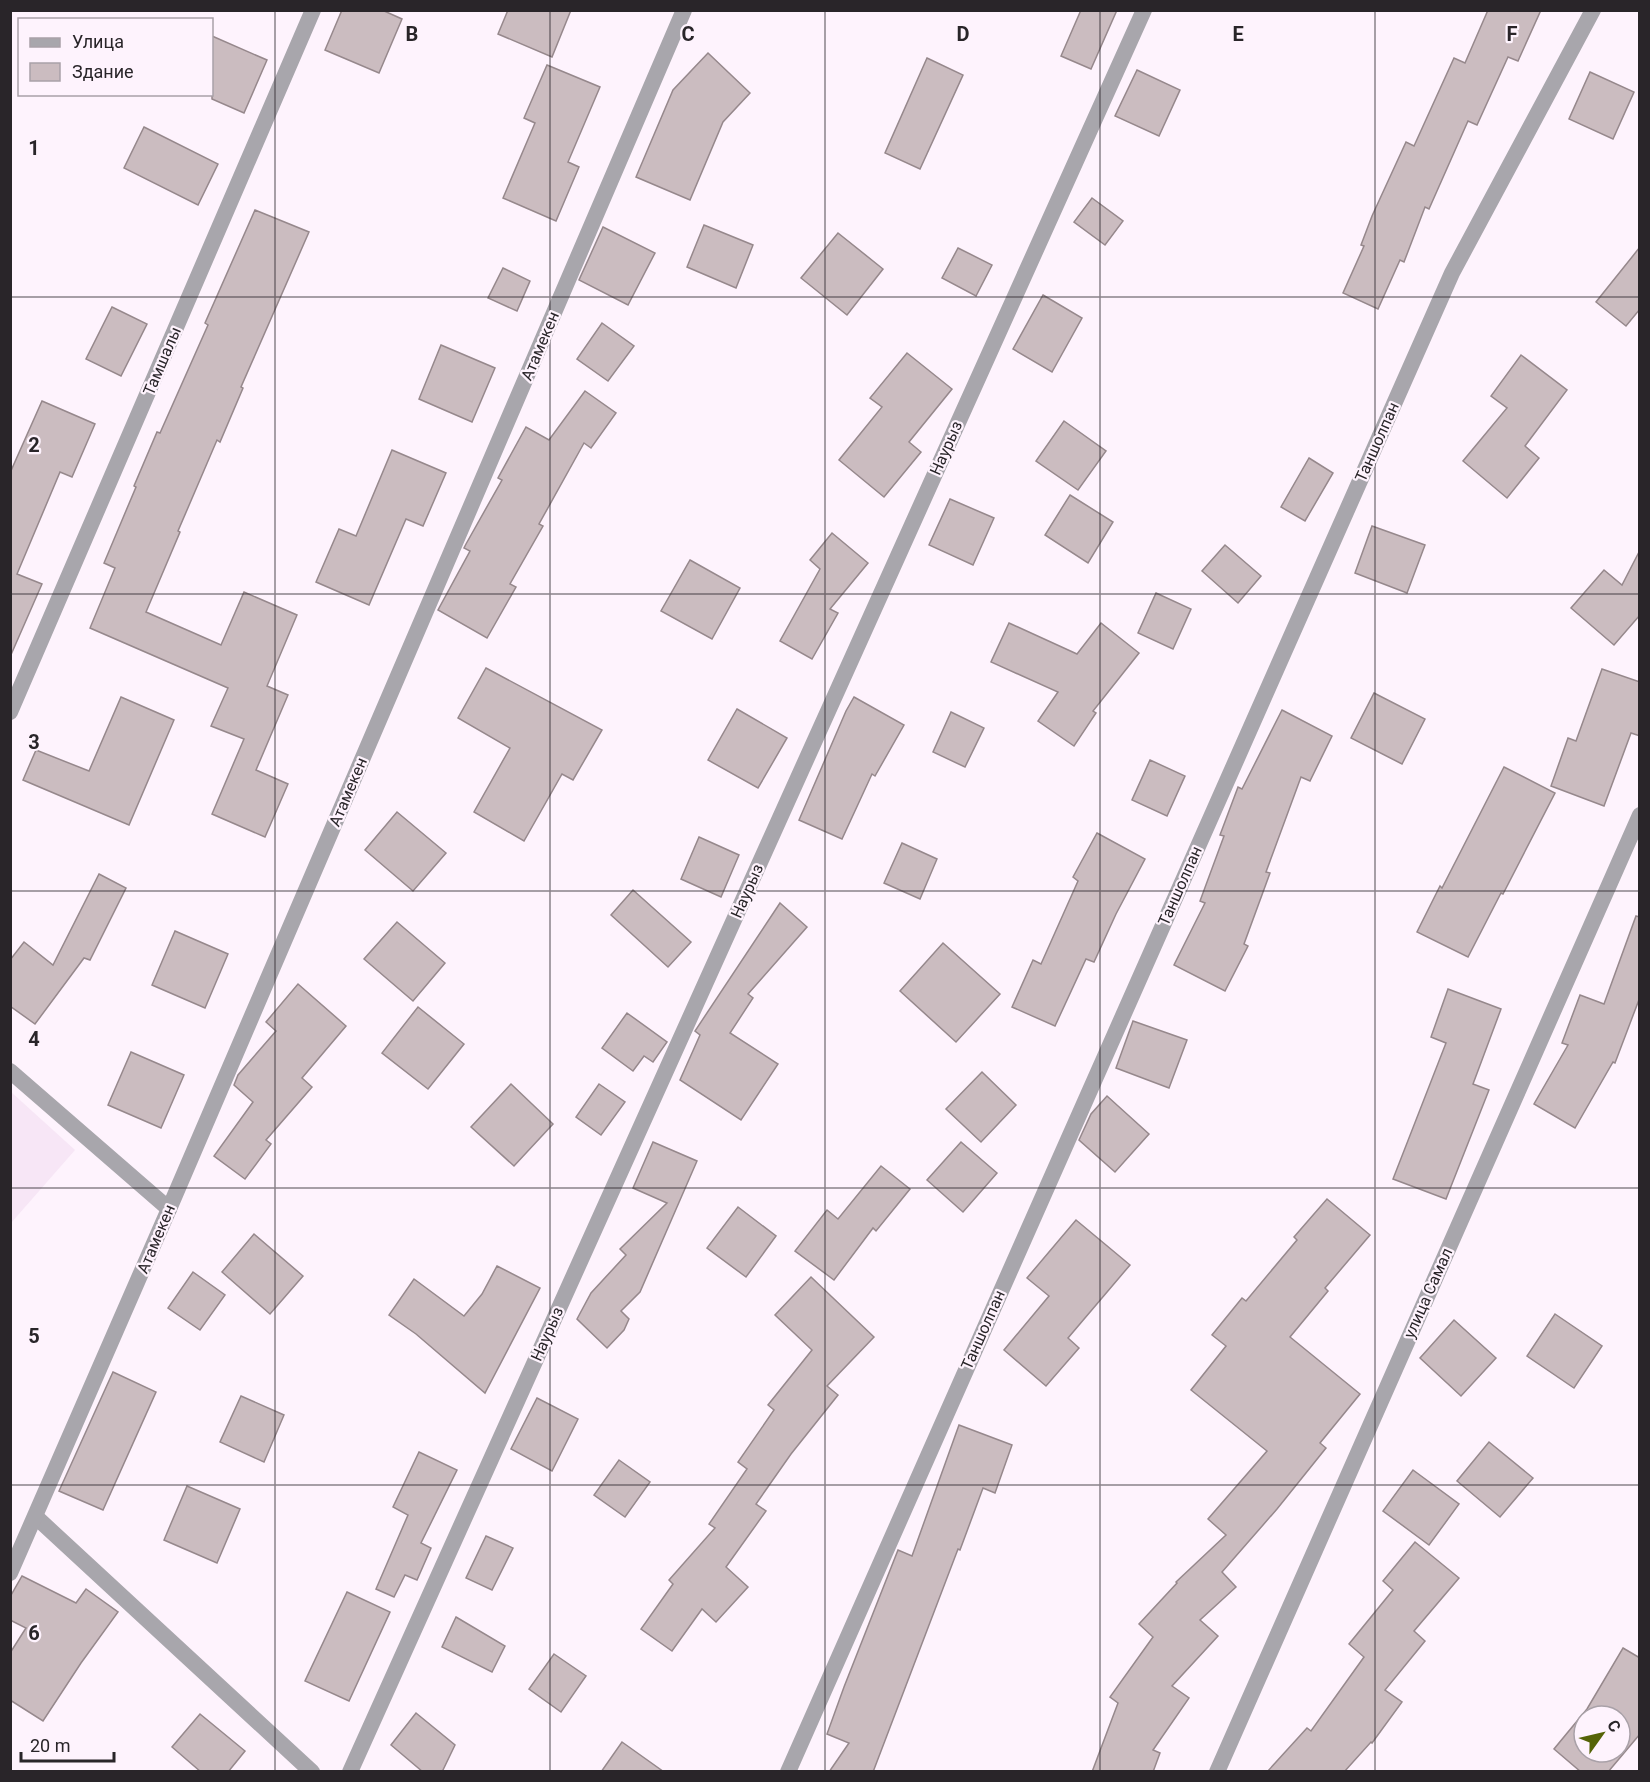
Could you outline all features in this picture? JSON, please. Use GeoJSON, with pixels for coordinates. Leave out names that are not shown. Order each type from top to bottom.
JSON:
{"type":"FeatureCollection","features":[{"type":"Feature","properties":{"kind":"street","name":"Тамшалы"},"geometry":{"type":"LineString","coordinates":[[10,712],[313,10]]}},
{"type":"Feature","properties":{"kind":"street","name":"Атамекен"},"geometry":{"type":"LineString","coordinates":[[10,1574],[684,10]]}},
{"type":"Feature","properties":{"kind":"street","name":"Наурыз"},"geometry":{"type":"LineString","coordinates":[[350,1772],[1143,10]]}},
{"type":"Feature","properties":{"kind":"street","name":"Таншолпан"},"geometry":{"type":"LineString","coordinates":[[788,1772],[1452,273],[1593,10]]}},
{"type":"Feature","properties":{"kind":"street","name":"улица Самал"},"geometry":{"type":"LineString","coordinates":[[1217,1772],[1640,815]]}},
{"type":"Feature","properties":{"kind":"street"},"geometry":{"type":"LineString","coordinates":[[10,1071],[169,1209]]}},
{"type":"Feature","properties":{"kind":"street"},"geometry":{"type":"LineString","coordinates":[[36,1517],[312,1772]]}},
{"type":"Feature","properties":{"kind":"shaded area"},"geometry":{"type":"Polygon","coordinates":[[[11,1092],[75,1150],[11,1223],[11,1092]]]}},
{"type":"Feature","properties":{"kind":"building"},"geometry":{"type":"Polygon","coordinates":[[[342,10],[382,10],[402,19],[379,73],[325,50],[342,10]]]}},
{"type":"Feature","properties":{"kind":"building"},"geometry":{"type":"Polygon","coordinates":[[[508,10],[571,10],[552,57],[498,34],[508,10]]]}},
{"type":"Feature","properties":{"kind":"building"},"geometry":{"type":"Polygon","coordinates":[[[1081,10],[1117,10],[1091,69],[1061,56],[1081,10]]]}},
{"type":"Feature","properties":{"kind":"building"},"geometry":{"type":"Polygon","coordinates":[[[1488,10],[1541,10],[1518,61],[1508,57],[1477,125],[1468,121],[1429,209],[1425,207],[1404,262],[1400,260],[1378,309],[1343,293],[1364,246],[1361,245],[1372,216],[1406,142],[1414,146],[1454,58],[1465,63],[1488,10]]]}},
{"type":"Feature","properties":{"kind":"building"},"geometry":{"type":"Polygon","coordinates":[[[213,36],[267,60],[244,113],[212,99],[213,36]]]}},
{"type":"Feature","properties":{"kind":"building"},"geometry":{"type":"Polygon","coordinates":[[[708,53],[750,93],[723,122],[690,200],[636,177],[673,90],[708,53]]]}},
{"type":"Feature","properties":{"kind":"building"},"geometry":{"type":"Polygon","coordinates":[[[927,58],[963,75],[920,169],[885,153],[927,58]]]}},
{"type":"Feature","properties":{"kind":"building"},"geometry":{"type":"Polygon","coordinates":[[[547,65],[600,87],[568,162],[579,167],[556,221],[503,198],[535,123],[524,118],[547,65]]]}},
{"type":"Feature","properties":{"kind":"building"},"geometry":{"type":"Polygon","coordinates":[[[1137,70],[1180,90],[1159,136],[1115,116],[1137,70]]]}},
{"type":"Feature","properties":{"kind":"building"},"geometry":{"type":"Polygon","coordinates":[[[1590,72],[1634,92],[1613,139],[1569,119],[1590,72]]]}},
{"type":"Feature","properties":{"kind":"building"},"geometry":{"type":"Polygon","coordinates":[[[144,127],[218,164],[198,205],[124,168],[144,127]]]}},
{"type":"Feature","properties":{"kind":"building"},"geometry":{"type":"Polygon","coordinates":[[[1092,198],[1123,221],[1105,245],[1074,222],[1092,198]]]}},
{"type":"Feature","properties":{"kind":"building"},"geometry":{"type":"Polygon","coordinates":[[[255,210],[309,232],[241,387],[243,388],[220,442],[217,440],[146,612],[221,645],[244,592],[297,615],[267,686],[288,695],[256,770],[288,784],[265,837],[212,814],[244,739],[211,726],[228,688],[90,628],[115,568],[104,563],[136,487],[134,486],[208,325],[205,323],[255,210]]]}},
{"type":"Feature","properties":{"kind":"building"},"geometry":{"type":"Polygon","coordinates":[[[704,225],[753,245],[736,288],[687,267],[704,225]]]}},
{"type":"Feature","properties":{"kind":"building"},"geometry":{"type":"Polygon","coordinates":[[[603,227],[655,253],[628,305],[579,280],[603,227]]]}},
{"type":"Feature","properties":{"kind":"building"},"geometry":{"type":"Polygon","coordinates":[[[838,233],[883,269],[847,315],[801,278],[838,233]]]}},
{"type":"Feature","properties":{"kind":"building"},"geometry":{"type":"Polygon","coordinates":[[[1640,247],[1640,309],[1626,326],[1596,302],[1640,247]]]}},
{"type":"Feature","properties":{"kind":"building"},"geometry":{"type":"Polygon","coordinates":[[[958,248],[992,265],[976,296],[942,278],[958,248]]]}},
{"type":"Feature","properties":{"kind":"building"},"geometry":{"type":"Polygon","coordinates":[[[503,268],[530,281],[517,311],[488,298],[503,268]]]}},
{"type":"Feature","properties":{"kind":"building"},"geometry":{"type":"Polygon","coordinates":[[[1043,295],[1082,318],[1052,372],[1013,349],[1043,295]]]}},
{"type":"Feature","properties":{"kind":"building"},"geometry":{"type":"Polygon","coordinates":[[[112,307],[147,324],[121,376],[86,359],[112,307]]]}},
{"type":"Feature","properties":{"kind":"building"},"geometry":{"type":"Polygon","coordinates":[[[602,323],[634,346],[608,381],[577,359],[602,323]]]}},
{"type":"Feature","properties":{"kind":"building"},"geometry":{"type":"Polygon","coordinates":[[[441,345],[495,368],[472,422],[419,399],[441,345]]]}},
{"type":"Feature","properties":{"kind":"building"},"geometry":{"type":"Polygon","coordinates":[[[907,353],[952,389],[909,442],[921,452],[884,497],[839,460],[882,407],[870,398],[907,353]]]}},
{"type":"Feature","properties":{"kind":"building"},"geometry":{"type":"Polygon","coordinates":[[[1521,355],[1567,390],[1525,446],[1539,458],[1507,498],[1463,461],[1507,408],[1491,396],[1521,355]]]}},
{"type":"Feature","properties":{"kind":"building"},"geometry":{"type":"Polygon","coordinates":[[[585,391],[616,413],[591,448],[584,443],[539,524],[543,526],[510,584],[516,587],[487,638],[438,610],[470,551],[464,548],[502,480],[498,478],[526,427],[549,440],[585,391]]]}},
{"type":"Feature","properties":{"kind":"building"},"geometry":{"type":"Polygon","coordinates":[[[42,401],[95,424],[72,477],[60,472],[17,574],[42,584],[10,657],[10,473],[42,401]]]}},
{"type":"Feature","properties":{"kind":"building"},"geometry":{"type":"Polygon","coordinates":[[[1064,421],[1106,451],[1078,490],[1036,461],[1064,421]]]}},
{"type":"Feature","properties":{"kind":"building"},"geometry":{"type":"Polygon","coordinates":[[[392,450],[446,473],[423,526],[406,519],[369,605],[316,582],[339,529],[356,536],[392,450]]]}},
{"type":"Feature","properties":{"kind":"building"},"geometry":{"type":"Polygon","coordinates":[[[1309,458],[1333,473],[1305,521],[1281,507],[1309,458]]]}},
{"type":"Feature","properties":{"kind":"building"},"geometry":{"type":"Polygon","coordinates":[[[1070,495],[1113,522],[1088,563],[1045,535],[1070,495]]]}},
{"type":"Feature","properties":{"kind":"building"},"geometry":{"type":"Polygon","coordinates":[[[950,499],[994,518],[973,565],[929,545],[950,499]]]}},
{"type":"Feature","properties":{"kind":"building"},"geometry":{"type":"Polygon","coordinates":[[[1372,526],[1425,545],[1407,593],[1355,573],[1372,526]]]}},
{"type":"Feature","properties":{"kind":"building"},"geometry":{"type":"Polygon","coordinates":[[[832,533],[868,563],[830,609],[838,613],[812,659],[780,641],[820,569],[810,560],[832,533]]]}},
{"type":"Feature","properties":{"kind":"building"},"geometry":{"type":"Polygon","coordinates":[[[1225,545],[1261,576],[1238,603],[1202,571],[1225,545]]]}},
{"type":"Feature","properties":{"kind":"building"},"geometry":{"type":"Polygon","coordinates":[[[1640,550],[1640,615],[1614,645],[1571,608],[1604,570],[1622,585],[1640,550]]]}},
{"type":"Feature","properties":{"kind":"building"},"geometry":{"type":"Polygon","coordinates":[[[690,560],[740,588],[712,639],[661,611],[690,560]]]}},
{"type":"Feature","properties":{"kind":"building"},"geometry":{"type":"Polygon","coordinates":[[[1156,593],[1191,609],[1173,649],[1138,633],[1156,593]]]}},
{"type":"Feature","properties":{"kind":"building"},"geometry":{"type":"Polygon","coordinates":[[[1009,623],[1077,654],[1101,623],[1139,653],[1093,711],[1096,713],[1074,746],[1038,721],[1058,692],[991,662],[1009,623]]]}},
{"type":"Feature","properties":{"kind":"building"},"geometry":{"type":"Polygon","coordinates":[[[486,668],[602,730],[573,780],[562,774],[524,841],[474,812],[510,748],[458,718],[486,668]]]}},
{"type":"Feature","properties":{"kind":"building"},"geometry":{"type":"Polygon","coordinates":[[[1602,669],[1640,682],[1640,736],[1631,733],[1604,806],[1551,786],[1568,738],[1576,741],[1602,669]]]}},
{"type":"Feature","properties":{"kind":"building"},"geometry":{"type":"Polygon","coordinates":[[[1374,693],[1425,719],[1402,764],[1351,738],[1374,693]]]}},
{"type":"Feature","properties":{"kind":"building"},"geometry":{"type":"Polygon","coordinates":[[[121,697],[174,720],[129,825],[23,780],[36,750],[89,771],[121,697]]]}},
{"type":"Feature","properties":{"kind":"building"},"geometry":{"type":"Polygon","coordinates":[[[854,697],[904,725],[875,776],[872,774],[842,839],[799,820],[854,697]]]}},
{"type":"Feature","properties":{"kind":"building"},"geometry":{"type":"Polygon","coordinates":[[[737,709],[787,738],[758,788],[708,760],[737,709]]]}},
{"type":"Feature","properties":{"kind":"building"},"geometry":{"type":"Polygon","coordinates":[[[1282,710],[1332,736],[1310,781],[1301,777],[1266,872],[1270,873],[1244,944],[1248,946],[1225,991],[1174,965],[1205,903],[1200,901],[1224,836],[1220,835],[1238,787],[1242,789],[1282,710]]]}},
{"type":"Feature","properties":{"kind":"building"},"geometry":{"type":"Polygon","coordinates":[[[951,712],[984,728],[965,767],[933,752],[951,712]]]}},
{"type":"Feature","properties":{"kind":"building"},"geometry":{"type":"Polygon","coordinates":[[[1150,760],[1185,776],[1167,816],[1132,800],[1150,760]]]}},
{"type":"Feature","properties":{"kind":"building"},"geometry":{"type":"Polygon","coordinates":[[[1504,767],[1555,793],[1468,957],[1417,932],[1504,767]]]}},
{"type":"Feature","properties":{"kind":"building"},"geometry":{"type":"Polygon","coordinates":[[[397,812],[446,853],[413,891],[365,850],[397,812]]]}},
{"type":"Feature","properties":{"kind":"building"},"geometry":{"type":"Polygon","coordinates":[[[1097,833],[1145,859],[1094,962],[1086,959],[1055,1026],[1012,1007],[1033,960],[1041,964],[1078,881],[1073,877],[1097,833]]]}},
{"type":"Feature","properties":{"kind":"building"},"geometry":{"type":"Polygon","coordinates":[[[699,837],[739,855],[721,897],[681,879],[699,837]]]}},
{"type":"Feature","properties":{"kind":"building"},"geometry":{"type":"Polygon","coordinates":[[[902,843],[937,859],[920,899],[884,883],[902,843]]]}},
{"type":"Feature","properties":{"kind":"building"},"geometry":{"type":"Polygon","coordinates":[[[99,874],[126,888],[90,960],[84,958],[35,1024],[10,1006],[10,960],[24,942],[53,965],[99,874]]]}},
{"type":"Feature","properties":{"kind":"building"},"geometry":{"type":"Polygon","coordinates":[[[633,890],[691,942],[668,967],[611,915],[633,890]]]}},
{"type":"Feature","properties":{"kind":"building"},"geometry":{"type":"Polygon","coordinates":[[[780,903],[807,927],[748,994],[753,998],[730,1033],[778,1064],[741,1120],[680,1080],[700,1035],[695,1031],[780,903]]]}},
{"type":"Feature","properties":{"kind":"building"},"geometry":{"type":"Polygon","coordinates":[[[1636,916],[1640,917],[1640,997],[1615,1063],[1613,1062],[1575,1128],[1534,1104],[1568,1045],[1562,1043],[1580,995],[1604,1004],[1636,916]]]}},
{"type":"Feature","properties":{"kind":"building"},"geometry":{"type":"Polygon","coordinates":[[[397,922],[445,963],[413,1001],[364,959],[397,922]]]}},
{"type":"Feature","properties":{"kind":"building"},"geometry":{"type":"Polygon","coordinates":[[[175,931],[228,954],[205,1008],[152,985],[175,931]]]}},
{"type":"Feature","properties":{"kind":"building"},"geometry":{"type":"Polygon","coordinates":[[[943,943],[1000,994],[956,1042],[900,991],[943,943]]]}},
{"type":"Feature","properties":{"kind":"building"},"geometry":{"type":"Polygon","coordinates":[[[298,984],[346,1026],[302,1078],[312,1087],[266,1140],[271,1144],[245,1179],[214,1156],[253,1102],[234,1085],[238,1075],[276,1031],[266,1022],[298,984]]]}},
{"type":"Feature","properties":{"kind":"building"},"geometry":{"type":"Polygon","coordinates":[[[1448,989],[1501,1009],[1473,1084],[1489,1090],[1446,1199],[1393,1179],[1446,1043],[1431,1037],[1448,989]]]}},
{"type":"Feature","properties":{"kind":"building"},"geometry":{"type":"Polygon","coordinates":[[[418,1007],[464,1044],[428,1089],[382,1053],[418,1007]]]}},
{"type":"Feature","properties":{"kind":"building"},"geometry":{"type":"Polygon","coordinates":[[[627,1013],[667,1042],[653,1062],[644,1056],[633,1071],[602,1048],[627,1013]]]}},
{"type":"Feature","properties":{"kind":"building"},"geometry":{"type":"Polygon","coordinates":[[[1133,1021],[1187,1040],[1169,1088],[1116,1068],[1133,1021]]]}},
{"type":"Feature","properties":{"kind":"building"},"geometry":{"type":"Polygon","coordinates":[[[131,1052],[184,1075],[161,1128],[108,1105],[131,1052]]]}},
{"type":"Feature","properties":{"kind":"building"},"geometry":{"type":"Polygon","coordinates":[[[982,1072],[1016,1105],[981,1142],[946,1109],[982,1072]]]}},
{"type":"Feature","properties":{"kind":"building"},"geometry":{"type":"Polygon","coordinates":[[[511,1084],[553,1124],[514,1166],[471,1127],[511,1084]]]}},
{"type":"Feature","properties":{"kind":"building"},"geometry":{"type":"Polygon","coordinates":[[[599,1084],[625,1102],[601,1135],[576,1117],[599,1084]]]}},
{"type":"Feature","properties":{"kind":"building"},"geometry":{"type":"Polygon","coordinates":[[[1107,1096],[1149,1134],[1115,1172],[1079,1140],[1091,1114],[1107,1096]]]}},
{"type":"Feature","properties":{"kind":"building"},"geometry":{"type":"Polygon","coordinates":[[[653,1142],[697,1161],[640,1292],[621,1311],[629,1319],[624,1330],[607,1348],[577,1319],[591,1293],[626,1255],[620,1249],[667,1203],[633,1188],[653,1142]]]}},
{"type":"Feature","properties":{"kind":"building"},"geometry":{"type":"Polygon","coordinates":[[[961,1142],[997,1173],[963,1212],[927,1180],[961,1142]]]}},
{"type":"Feature","properties":{"kind":"building"},"geometry":{"type":"Polygon","coordinates":[[[881,1166],[910,1189],[876,1231],[873,1228],[834,1280],[795,1251],[827,1210],[838,1219],[881,1166]]]}},
{"type":"Feature","properties":{"kind":"building"},"geometry":{"type":"Polygon","coordinates":[[[1327,1199],[1370,1235],[1325,1288],[1328,1291],[1290,1337],[1360,1394],[1320,1443],[1326,1448],[1222,1572],[1236,1587],[1200,1620],[1218,1636],[1172,1686],[1189,1698],[1153,1750],[1160,1753],[1153,1772],[1092,1772],[1118,1703],[1110,1697],[1153,1637],[1139,1624],[1176,1582],[1226,1535],[1208,1519],[1267,1451],[1191,1390],[1226,1346],[1212,1335],[1242,1298],[1246,1301],[1297,1240],[1294,1237],[1327,1199]]]}},
{"type":"Feature","properties":{"kind":"building"},"geometry":{"type":"Polygon","coordinates":[[[738,1207],[776,1236],[746,1277],[707,1248],[738,1207]]]}},
{"type":"Feature","properties":{"kind":"building"},"geometry":{"type":"Polygon","coordinates":[[[1076,1220],[1130,1265],[1068,1338],[1079,1348],[1046,1386],[1004,1350],[1049,1296],[1027,1278],[1076,1220]]]}},
{"type":"Feature","properties":{"kind":"building"},"geometry":{"type":"Polygon","coordinates":[[[254,1234],[303,1276],[270,1314],[222,1272],[254,1234]]]}},
{"type":"Feature","properties":{"kind":"building"},"geometry":{"type":"Polygon","coordinates":[[[497,1266],[540,1288],[485,1393],[416,1334],[389,1315],[414,1279],[464,1316],[482,1294],[497,1266]]]}},
{"type":"Feature","properties":{"kind":"building"},"geometry":{"type":"Polygon","coordinates":[[[193,1272],[225,1295],[200,1330],[168,1308],[193,1272]]]}},
{"type":"Feature","properties":{"kind":"building"},"geometry":{"type":"Polygon","coordinates":[[[811,1277],[874,1337],[827,1386],[838,1395],[791,1454],[756,1504],[766,1511],[726,1567],[748,1587],[716,1622],[702,1609],[672,1651],[641,1629],[673,1584],[669,1580],[715,1528],[709,1524],[747,1469],[738,1462],[774,1410],[768,1405],[812,1350],[775,1315],[811,1277]]]}},
{"type":"Feature","properties":{"kind":"building"},"geometry":{"type":"Polygon","coordinates":[[[1555,1314],[1602,1346],[1574,1388],[1527,1356],[1555,1314]]]}},
{"type":"Feature","properties":{"kind":"building"},"geometry":{"type":"Polygon","coordinates":[[[1454,1320],[1496,1358],[1461,1396],[1420,1358],[1454,1320]]]}},
{"type":"Feature","properties":{"kind":"building"},"geometry":{"type":"Polygon","coordinates":[[[113,1372],[156,1392],[103,1510],[59,1491],[113,1372]]]}},
{"type":"Feature","properties":{"kind":"building"},"geometry":{"type":"Polygon","coordinates":[[[241,1396],[284,1415],[264,1462],[220,1442],[241,1396]]]}},
{"type":"Feature","properties":{"kind":"building"},"geometry":{"type":"Polygon","coordinates":[[[537,1398],[578,1419],[552,1471],[511,1449],[537,1398]]]}},
{"type":"Feature","properties":{"kind":"building"},"geometry":{"type":"Polygon","coordinates":[[[959,1425],[1012,1445],[995,1493],[983,1488],[873,1772],[829,1772],[849,1743],[827,1734],[844,1687],[898,1550],[912,1556],[959,1425]]]}},
{"type":"Feature","properties":{"kind":"building"},"geometry":{"type":"Polygon","coordinates":[[[1489,1442],[1533,1478],[1500,1517],[1457,1481],[1489,1442]]]}},
{"type":"Feature","properties":{"kind":"building"},"geometry":{"type":"Polygon","coordinates":[[[419,1452],[457,1470],[421,1543],[431,1548],[417,1580],[405,1575],[394,1597],[376,1589],[408,1515],[393,1507],[419,1452]]]}},
{"type":"Feature","properties":{"kind":"building"},"geometry":{"type":"Polygon","coordinates":[[[619,1460],[650,1482],[625,1517],[594,1495],[619,1460]]]}},
{"type":"Feature","properties":{"kind":"building"},"geometry":{"type":"Polygon","coordinates":[[[1413,1470],[1459,1504],[1429,1545],[1383,1511],[1413,1470]]]}},
{"type":"Feature","properties":{"kind":"building"},"geometry":{"type":"Polygon","coordinates":[[[187,1486],[240,1509],[217,1563],[164,1540],[187,1486]]]}},
{"type":"Feature","properties":{"kind":"building"},"geometry":{"type":"Polygon","coordinates":[[[486,1536],[513,1548],[492,1590],[466,1578],[486,1536]]]}},
{"type":"Feature","properties":{"kind":"building"},"geometry":{"type":"Polygon","coordinates":[[[1415,1542],[1459,1578],[1414,1631],[1425,1641],[1385,1690],[1402,1702],[1372,1743],[1344,1772],[1267,1772],[1307,1728],[1311,1731],[1364,1657],[1349,1644],[1393,1590],[1383,1581],[1415,1542]]]}},
{"type":"Feature","properties":{"kind":"building"},"geometry":{"type":"Polygon","coordinates":[[[22,1576],[76,1603],[86,1589],[118,1612],[43,1721],[10,1700],[10,1653],[26,1628],[10,1620],[10,1597],[22,1576]]]}},
{"type":"Feature","properties":{"kind":"building"},"geometry":{"type":"Polygon","coordinates":[[[347,1592],[390,1612],[349,1701],[305,1681],[347,1592]]]}},
{"type":"Feature","properties":{"kind":"building"},"geometry":{"type":"Polygon","coordinates":[[[456,1617],[505,1646],[492,1672],[442,1647],[456,1617]]]}},
{"type":"Feature","properties":{"kind":"building"},"geometry":{"type":"Polygon","coordinates":[[[1623,1648],[1640,1658],[1640,1734],[1632,1744],[1632,1704],[1590,1704],[1623,1648]]]}},
{"type":"Feature","properties":{"kind":"building"},"geometry":{"type":"Polygon","coordinates":[[[554,1654],[586,1676],[561,1712],[529,1689],[554,1654]]]}},
{"type":"Feature","properties":{"kind":"building"},"geometry":{"type":"Polygon","coordinates":[[[416,1713],[455,1745],[442,1772],[423,1772],[391,1745],[416,1713]]]}},
{"type":"Feature","properties":{"kind":"building"},"geometry":{"type":"Polygon","coordinates":[[[200,1714],[245,1751],[228,1772],[201,1772],[172,1747],[200,1714]]]}},
{"type":"Feature","properties":{"kind":"building"},"geometry":{"type":"Polygon","coordinates":[[[1572,1727],[1572,1764],[1615,1764],[1608,1772],[1581,1772],[1554,1749],[1572,1727]]]}},
{"type":"Feature","properties":{"kind":"building"},"geometry":{"type":"Polygon","coordinates":[[[622,1742],[664,1772],[601,1772],[622,1742]]]}}]}
